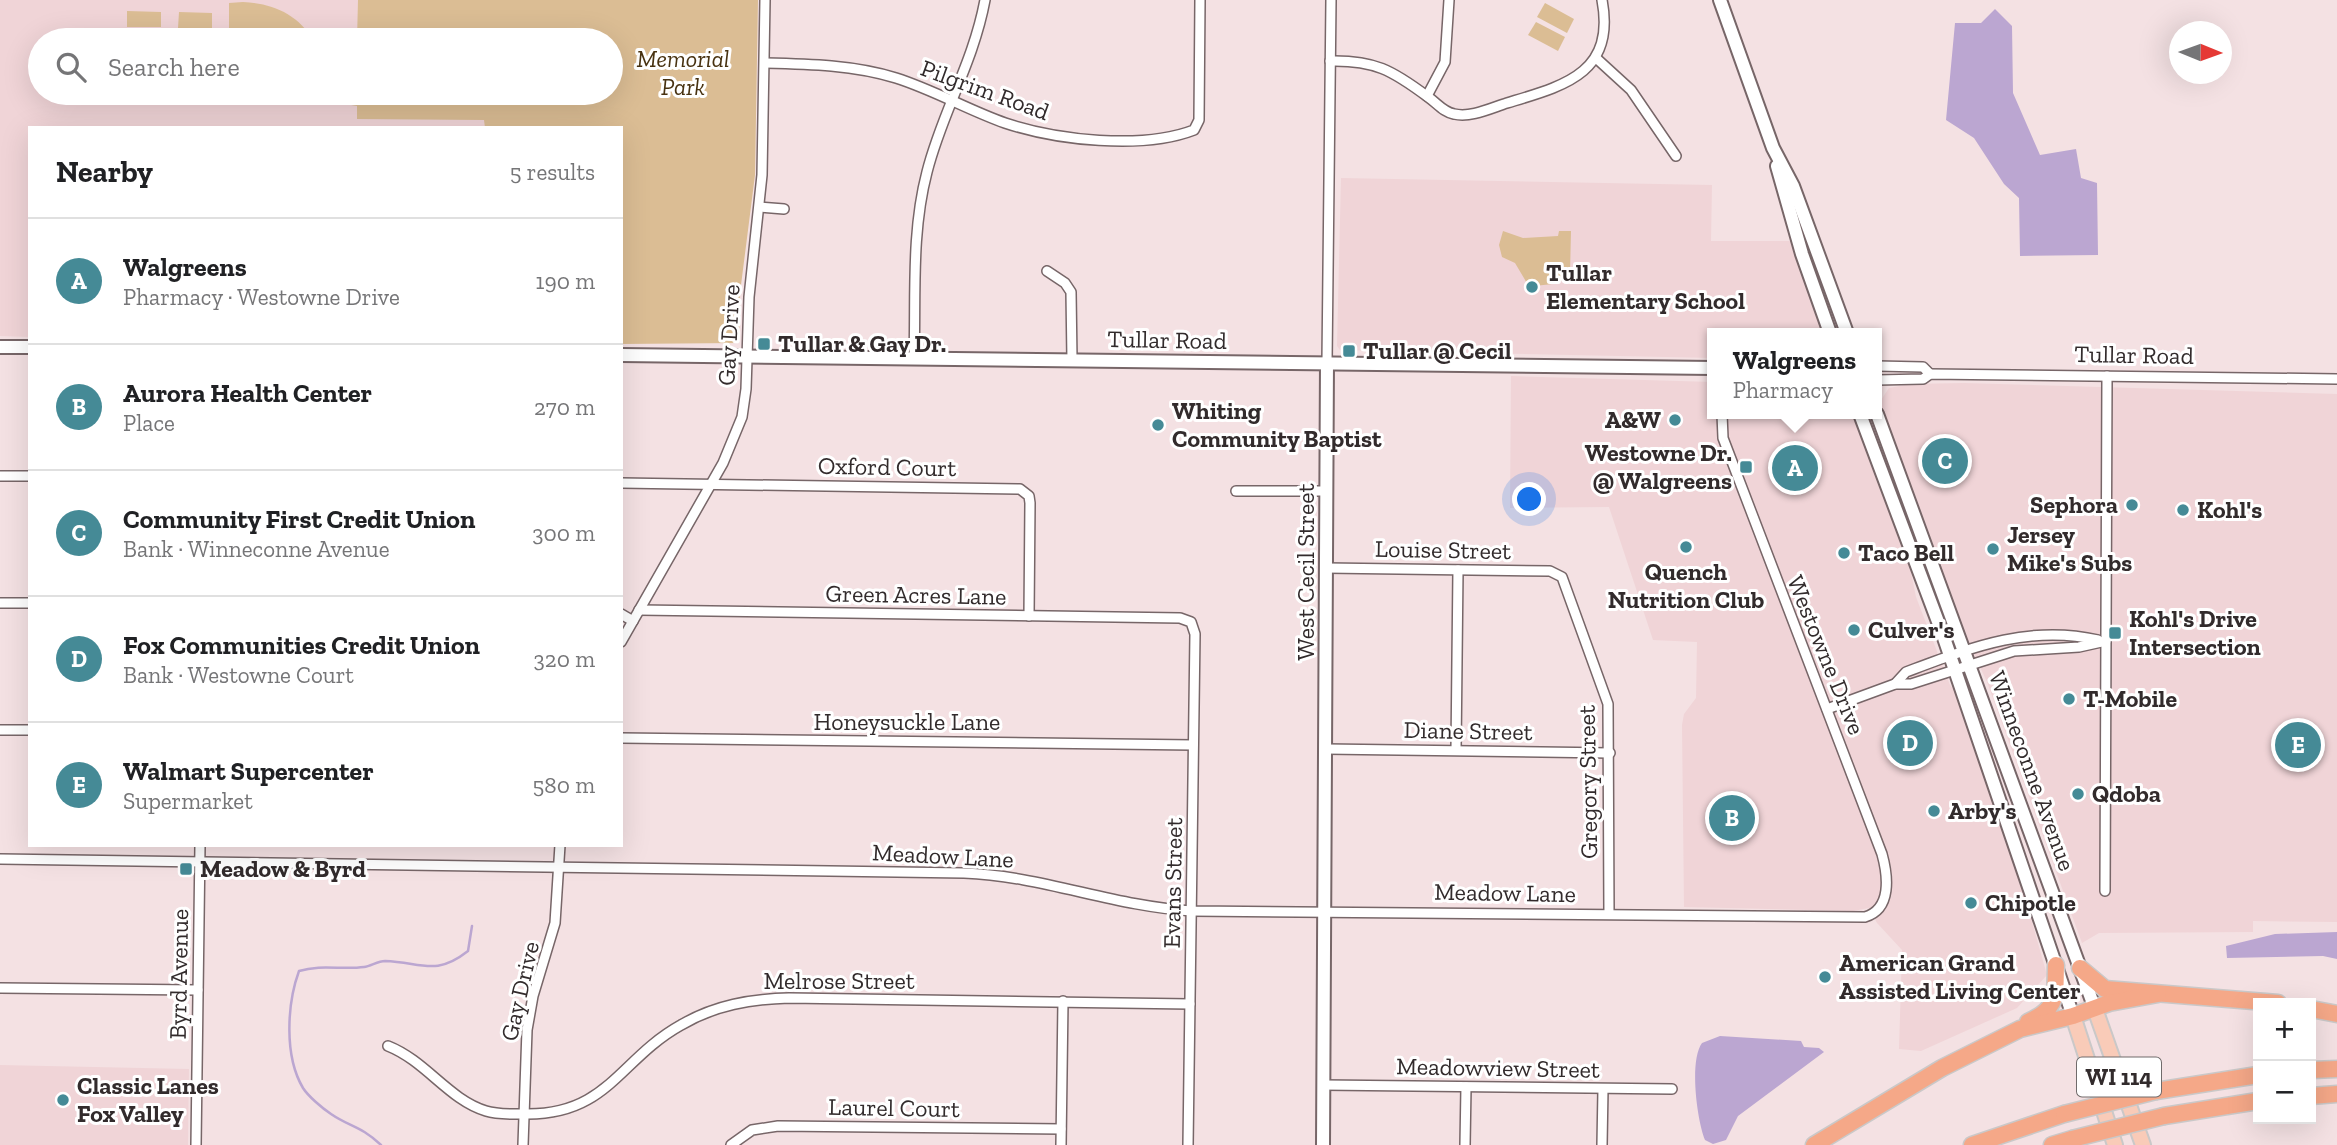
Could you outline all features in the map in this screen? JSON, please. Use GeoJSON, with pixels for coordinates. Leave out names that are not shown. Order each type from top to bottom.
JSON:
{"type":"FeatureCollection","features":[{"type":"Feature","properties":{"kind":"highway"},"geometry":{"type":"LineString","coordinates":[[1814,1145],[1942,1068],[2020,1029],[2053,1005],[2056,965]]}},
{"type":"Feature","properties":{"kind":"highway"},"geometry":{"type":"LineString","coordinates":[[2080,968],[2105,989],[2253,1001]]}},
{"type":"Feature","properties":{"kind":"highway"},"geometry":{"type":"LineString","coordinates":[[2020,1029],[2073,1016],[2109,1003],[2158,994]]}},
{"type":"Feature","properties":{"kind":"highway"},"geometry":{"type":"LineString","coordinates":[[2316,1010],[2337,1014]]}},
{"type":"Feature","properties":{"kind":"highway"},"geometry":{"type":"LineString","coordinates":[[2316,1070],[2337,1069]]}},
{"type":"Feature","properties":{"kind":"highway"},"geometry":{"type":"LineString","coordinates":[[1972,1145],[2064,1114],[2156,1091],[2253,1076]]}},
{"type":"Feature","properties":{"kind":"highway"},"geometry":{"type":"LineString","coordinates":[[2316,1096],[2337,1094]]}},
{"type":"Feature","properties":{"kind":"highway"},"geometry":{"type":"LineString","coordinates":[[2052,1145],[2164,1116],[2253,1102]]}},
{"type":"Feature","properties":{"kind":"main road"},"geometry":{"type":"LineString","coordinates":[[1720,0],[1773,148],[1782,189],[1828,328]]}},
{"type":"Feature","properties":{"kind":"main road"},"geometry":{"type":"LineString","coordinates":[[1773,148],[1793,186],[1845,328]]}},
{"type":"Feature","properties":{"kind":"main road"},"geometry":{"type":"LineString","coordinates":[[0,347],[28,347]]}},
{"type":"Feature","properties":{"kind":"main road","name":"Tullar Road"},"geometry":{"type":"LineString","coordinates":[[623,355],[1707,368]]}},
{"type":"Feature","properties":{"kind":"main road","name":"West Cecil Street"},"geometry":{"type":"LineString","coordinates":[[1323,1145],[1327,362]]}},
{"type":"Feature","properties":{"kind":"main road","name":"Winneconne Avenue"},"geometry":{"type":"LineString","coordinates":[[1862,419],[1951,656],[2115,1145]]}},
{"type":"Feature","properties":{"kind":"main road","name":"Winneconne Avenue"},"geometry":{"type":"LineString","coordinates":[[1879,419],[2143,1145]]}},
{"type":"Feature","properties":{"kind":"street","name":"Gay Drive"},"geometry":{"type":"LineString","coordinates":[[623,638],[711,485],[742,417],[748,297],[761,206],[765,0]]}},
{"type":"Feature","properties":{"kind":"street"},"geometry":{"type":"LineString","coordinates":[[914,359],[918,223],[927,172],[970,62],[985,0]]}},
{"type":"Feature","properties":{"kind":"street","name":"Pilgrim Road"},"geometry":{"type":"LineString","coordinates":[[765,63],[835,66],[865,71],[896,78],[1005,123],[1072,137],[1131,140],[1194,130],[1199,120],[1200,0]]}},
{"type":"Feature","properties":{"kind":"street","name":"West Cecil Street"},"geometry":{"type":"LineString","coordinates":[[1327,362],[1331,0]]}},
{"type":"Feature","properties":{"kind":"street"},"geometry":{"type":"LineString","coordinates":[[1427,96],[1445,62],[1449,0]]}},
{"type":"Feature","properties":{"kind":"street"},"geometry":{"type":"LineString","coordinates":[[1330,61],[1371,62],[1451,113],[1469,115],[1561,86],[1582,74],[1596,58],[1603,34],[1602,0]]}},
{"type":"Feature","properties":{"kind":"street"},"geometry":{"type":"LineString","coordinates":[[1596,58],[1631,90],[1676,156]]}},
{"type":"Feature","properties":{"kind":"street"},"geometry":{"type":"LineString","coordinates":[[761,206],[784,209]]}},
{"type":"Feature","properties":{"kind":"street"},"geometry":{"type":"LineString","coordinates":[[1046,271],[1065,284],[1070,292],[1072,360]]}},
{"type":"Feature","properties":{"kind":"street","name":"Tullar Road"},"geometry":{"type":"LineString","coordinates":[[1882,366],[1923,367],[1930,374]]}},
{"type":"Feature","properties":{"kind":"street","name":"Tullar Road"},"geometry":{"type":"LineString","coordinates":[[1882,380],[1923,379],[1930,374],[2337,379]]}},
{"type":"Feature","properties":{"kind":"street"},"geometry":{"type":"LineString","coordinates":[[2105,891],[2107,376]]}},
{"type":"Feature","properties":{"kind":"street","name":"Westowne Drive"},"geometry":{"type":"LineString","coordinates":[[1722,419],[1723,438],[1886,868],[1886,891],[1878,910]]}},
{"type":"Feature","properties":{"kind":"street"},"geometry":{"type":"LineString","coordinates":[[0,476],[28,476]]}},
{"type":"Feature","properties":{"kind":"street","name":"Oxford Court"},"geometry":{"type":"LineString","coordinates":[[623,483],[1023,490],[1030,503],[1029,616]]}},
{"type":"Feature","properties":{"kind":"street"},"geometry":{"type":"LineString","coordinates":[[1236,491],[1327,491]]}},
{"type":"Feature","properties":{"kind":"street","name":"Louise Street"},"geometry":{"type":"LineString","coordinates":[[1326,568],[1550,571],[1559,574]]}},
{"type":"Feature","properties":{"kind":"street"},"geometry":{"type":"LineString","coordinates":[[1457,750],[1458,569]]}},
{"type":"Feature","properties":{"kind":"street","name":"Gregory Street"},"geometry":{"type":"LineString","coordinates":[[1559,574],[1607,696],[1610,753],[1609,914]]}},
{"type":"Feature","properties":{"kind":"street"},"geometry":{"type":"LineString","coordinates":[[0,603],[28,603]]}},
{"type":"Feature","properties":{"kind":"street","name":"Green Acres Lane"},"geometry":{"type":"LineString","coordinates":[[639,610],[1180,618],[1191,622]]}},
{"type":"Feature","properties":{"kind":"street"},"geometry":{"type":"LineString","coordinates":[[623,615],[633,621]]}},
{"type":"Feature","properties":{"kind":"street","name":"Evans Street"},"geometry":{"type":"LineString","coordinates":[[1188,1145],[1195,635],[1191,622]]}},
{"type":"Feature","properties":{"kind":"street"},"geometry":{"type":"LineString","coordinates":[[1895,684],[1906,672],[2021,635],[2079,635],[2106,641]]}},
{"type":"Feature","properties":{"kind":"street"},"geometry":{"type":"LineString","coordinates":[[1827,709],[1895,684],[1911,684],[2014,650],[2079,648],[2106,641]]}},
{"type":"Feature","properties":{"kind":"street"},"geometry":{"type":"LineString","coordinates":[[0,730],[28,730]]}},
{"type":"Feature","properties":{"kind":"street","name":"Honeysuckle Lane"},"geometry":{"type":"LineString","coordinates":[[623,738],[1193,745]]}},
{"type":"Feature","properties":{"kind":"street","name":"Diane Street"},"geometry":{"type":"LineString","coordinates":[[1326,749],[1610,753]]}},
{"type":"Feature","properties":{"kind":"street","name":"Byrd Avenue"},"geometry":{"type":"LineString","coordinates":[[196,1145],[200,847]]}},
{"type":"Feature","properties":{"kind":"street","name":"Gay Drive"},"geometry":{"type":"LineString","coordinates":[[523,1145],[527,1030],[533,996],[555,923],[561,866],[560,847]]}},
{"type":"Feature","properties":{"kind":"street","name":"Meadow Lane"},"geometry":{"type":"LineString","coordinates":[[0,859],[987,874],[1023,878],[1133,906],[1192,911],[1859,918],[1878,910]]}},
{"type":"Feature","properties":{"kind":"street"},"geometry":{"type":"LineString","coordinates":[[0,988],[198,990]]}},
{"type":"Feature","properties":{"kind":"street","name":"Melrose Street"},"geometry":{"type":"LineString","coordinates":[[388,1046],[419,1062],[470,1105],[495,1113],[555,1113],[583,1104],[600,1094],[663,1036],[700,1015],[741,1002],[789,998],[1190,1004]]}},
{"type":"Feature","properties":{"kind":"street"},"geometry":{"type":"LineString","coordinates":[[1061,1145],[1063,1001]]}},
{"type":"Feature","properties":{"kind":"street","name":"Meadowview Street"},"geometry":{"type":"LineString","coordinates":[[1324,1085],[1672,1089]]}},
{"type":"Feature","properties":{"kind":"street"},"geometry":{"type":"LineString","coordinates":[[1465,1145],[1466,1087]]}},
{"type":"Feature","properties":{"kind":"street"},"geometry":{"type":"LineString","coordinates":[[1602,1089],[1602,1145]]}},
{"type":"Feature","properties":{"kind":"street","name":"Laurel Court"},"geometry":{"type":"LineString","coordinates":[[730,1145],[752,1130],[778,1126],[1061,1129]]}},
{"type":"Feature","properties":{"kind":"shaded area"},"geometry":{"type":"Polygon","coordinates":[[[0,0],[486,0],[486,28],[28,28],[28,105],[485,105],[485,126],[28,126],[28,337],[0,336],[0,0]]]}},
{"type":"Feature","properties":{"kind":"shaded area"},"geometry":{"type":"Polygon","coordinates":[[[1995,9],[2012,26],[2013,93],[2040,155],[2076,149],[2081,178],[2097,183],[2098,255],[2020,256],[2019,198],[2004,184],[1974,138],[1946,120],[1955,23],[1981,23],[1995,9]]]}},
{"type":"Feature","properties":{"kind":"shaded area","name":"Tullar Elementary School"},"geometry":{"type":"Polygon","coordinates":[[[1341,178],[1712,185],[1711,241],[1791,241],[1823,328],[1707,328],[1707,358],[1340,350],[1337,346],[1341,178]]]}},
{"type":"Feature","properties":{"kind":"shaded area"},"geometry":{"type":"Polygon","coordinates":[[[1511,376],[1707,382],[1707,419],[1857,419],[1907,552],[1916,597],[1950,685],[1957,693],[2009,841],[2047,975],[2017,1008],[1921,1051],[1899,1049],[1902,950],[1877,923],[1869,908],[1853,911],[1684,907],[1682,725],[1684,714],[1696,698],[1697,642],[1653,640],[1609,507],[1510,508],[1511,376]]]}},
{"type":"Feature","properties":{"kind":"shaded area"},"geometry":{"type":"Polygon","coordinates":[[[1964,383],[2337,394],[2337,922],[2253,921],[2253,932],[2099,933],[2082,943],[1987,682],[1961,626],[1882,411],[1882,398],[1889,388],[1910,384],[1964,383]]]}},
{"type":"Feature","properties":{"kind":"shaded area"},"geometry":{"type":"Polygon","coordinates":[[[2337,932],[2337,959],[2323,956],[2227,958],[2226,946],[2275,934],[2337,932]]]}},
{"type":"Feature","properties":{"kind":"shaded area"},"geometry":{"type":"Polygon","coordinates":[[[1720,1036],[1801,1041],[1804,1047],[1819,1048],[1824,1052],[1738,1116],[1726,1140],[1713,1144],[1705,1140],[1699,1119],[1695,1076],[1702,1043],[1720,1036]]]}},
{"type":"Feature","properties":{"kind":"shaded area"},"geometry":{"type":"Polygon","coordinates":[[[0,1065],[189,1069],[188,1145],[0,1145],[0,1065]]]}},
{"type":"Feature","properties":{"kind":"green space","name":"Memorial Park"},"geometry":{"type":"Polygon","coordinates":[[[358,0],[758,0],[755,175],[740,293],[739,343],[623,344],[623,126],[485,126],[484,120],[357,119],[357,106],[351,105],[623,105],[623,28],[357,28],[358,0]]]}},
{"type":"Feature","properties":{"kind":"green space"},"geometry":{"type":"Polygon","coordinates":[[[243,2],[274,8],[292,17],[304,28],[229,28],[229,3],[243,2]]]}},
{"type":"Feature","properties":{"kind":"green space"},"geometry":{"type":"Polygon","coordinates":[[[1545,3],[1574,19],[1567,33],[1537,17],[1545,3]]]}},
{"type":"Feature","properties":{"kind":"green space"},"geometry":{"type":"Polygon","coordinates":[[[127,11],[161,12],[161,27],[127,27],[127,11]]]}},
{"type":"Feature","properties":{"kind":"green space"},"geometry":{"type":"Polygon","coordinates":[[[179,12],[212,13],[212,28],[178,28],[179,12]]]}},
{"type":"Feature","properties":{"kind":"green space"},"geometry":{"type":"Polygon","coordinates":[[[1536,22],[1565,37],[1558,51],[1528,35],[1536,22]]]}},
{"type":"Feature","properties":{"kind":"green space"},"geometry":{"type":"Polygon","coordinates":[[[1503,231],[1523,238],[1558,236],[1559,231],[1571,231],[1570,275],[1556,283],[1528,285],[1515,263],[1502,257],[1499,245],[1503,231]]]}},
{"type":"Feature","properties":{"kind":"waterway"},"geometry":{"type":"LineString","coordinates":[[381,1145],[320,1105],[303,1088],[293,1061],[289,1030],[292,999],[299,971],[364,967],[385,961],[428,966],[446,964],[468,951],[472,926]]}},
{"type":"Feature","properties":{"kind":"place","name":"Tullar Elementary School"},"geometry":{"type":"Point","coordinates":[1532,287]}},
{"type":"Feature","properties":{"kind":"place","name":"Tullar & Gay Dr."},"geometry":{"type":"Point","coordinates":[764,344]}},
{"type":"Feature","properties":{"kind":"place","name":"Tullar @ Cecil"},"geometry":{"type":"Point","coordinates":[1349,351]}},
{"type":"Feature","properties":{"kind":"place","name":"A&W"},"geometry":{"type":"Point","coordinates":[1675,420]}},
{"type":"Feature","properties":{"kind":"place","name":"Whiting Community Baptist"},"geometry":{"type":"Point","coordinates":[1158,425]}},
{"type":"Feature","properties":{"kind":"place","name":"Community First Credit Union"},"geometry":{"type":"Point","coordinates":[1945,461]}},
{"type":"Feature","properties":{"kind":"place","name":"Westowne Dr. @ Walgreens"},"geometry":{"type":"Point","coordinates":[1746,467]}},
{"type":"Feature","properties":{"kind":"place","name":"Walgreens"},"geometry":{"type":"Point","coordinates":[1795,468]}},
{"type":"Feature","properties":{"kind":"place","name":"Sephora"},"geometry":{"type":"Point","coordinates":[2132,505]}},
{"type":"Feature","properties":{"kind":"place","name":"Kohl's"},"geometry":{"type":"Point","coordinates":[2183,510]}},
{"type":"Feature","properties":{"kind":"place","name":"Quench Nutrition Club"},"geometry":{"type":"Point","coordinates":[1686,547]}},
{"type":"Feature","properties":{"kind":"place","name":"Jersey Mike's Subs"},"geometry":{"type":"Point","coordinates":[1993,549]}},
{"type":"Feature","properties":{"kind":"place","name":"Taco Bell"},"geometry":{"type":"Point","coordinates":[1844,553]}},
{"type":"Feature","properties":{"kind":"place","name":"Culver's"},"geometry":{"type":"Point","coordinates":[1854,630]}},
{"type":"Feature","properties":{"kind":"place","name":"Kohl's Drive Intersection"},"geometry":{"type":"Point","coordinates":[2115,633]}},
{"type":"Feature","properties":{"kind":"place","name":"T-Mobile"},"geometry":{"type":"Point","coordinates":[2069,699]}},
{"type":"Feature","properties":{"kind":"place","name":"Fox Communities Credit Union"},"geometry":{"type":"Point","coordinates":[1910,743]}},
{"type":"Feature","properties":{"kind":"place","name":"Walmart Supercenter"},"geometry":{"type":"Point","coordinates":[2298,745]}},
{"type":"Feature","properties":{"kind":"place","name":"Qdoba"},"geometry":{"type":"Point","coordinates":[2078,794]}},
{"type":"Feature","properties":{"kind":"place","name":"Arby's"},"geometry":{"type":"Point","coordinates":[1934,811]}},
{"type":"Feature","properties":{"kind":"place","name":"Aurora Health Center"},"geometry":{"type":"Point","coordinates":[1732,818]}},
{"type":"Feature","properties":{"kind":"place","name":"Meadow & Byrd"},"geometry":{"type":"Point","coordinates":[186,869]}},
{"type":"Feature","properties":{"kind":"place","name":"Chipotle"},"geometry":{"type":"Point","coordinates":[1971,903]}},
{"type":"Feature","properties":{"kind":"place","name":"American Grand Assisted Living Center"},"geometry":{"type":"Point","coordinates":[1825,977]}},
{"type":"Feature","properties":{"kind":"place","name":"Classic Lanes Fox Valley"},"geometry":{"type":"Point","coordinates":[63,1100]}}]}
